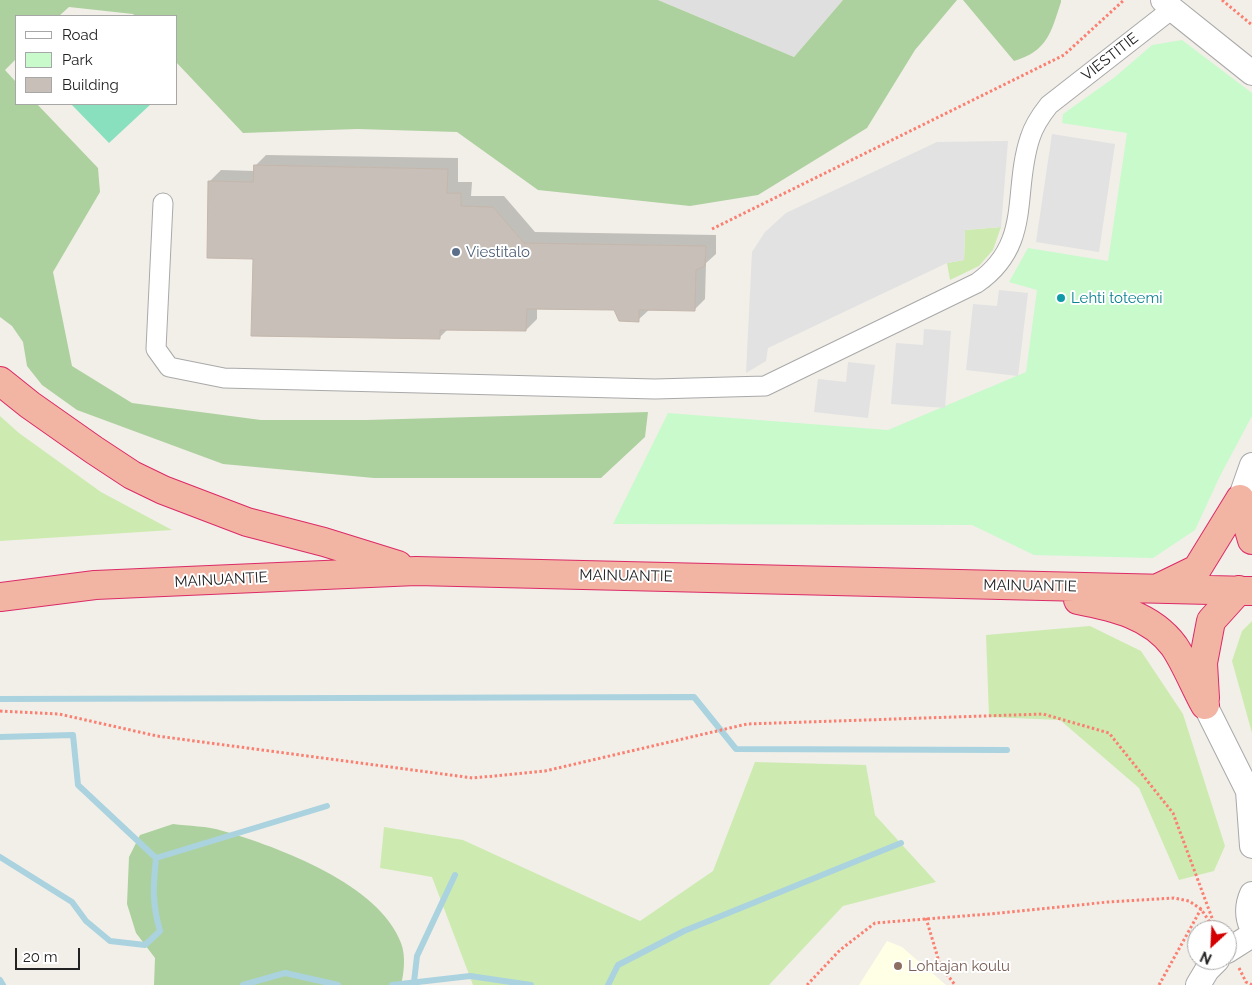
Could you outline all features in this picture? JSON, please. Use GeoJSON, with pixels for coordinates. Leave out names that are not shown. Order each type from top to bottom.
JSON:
{"type":"FeatureCollection","features":[{"type":"Feature","properties":{"kind":"highway"},"geometry":{"type":"LineString","coordinates":[[0,381],[30,405],[94,450],[132,475],[163,490],[247,522],[324,542],[416,571]]}},
{"type":"Feature","properties":{"kind":"highway"},"geometry":{"type":"LineString","coordinates":[[1240,499],[1252,540]]}},
{"type":"Feature","properties":{"kind":"highway"},"geometry":{"type":"LineString","coordinates":[[1154,589],[1197,570],[1240,499]]}},
{"type":"Feature","properties":{"kind":"highway","name":"MAINUANTIE"},"geometry":{"type":"LineString","coordinates":[[0,597],[95,585],[416,571],[1246,591]]}},
{"type":"Feature","properties":{"kind":"highway"},"geometry":{"type":"LineString","coordinates":[[998,586],[1115,607],[1151,624],[1174,646],[1205,705]]}},
{"type":"Feature","properties":{"kind":"highway"},"geometry":{"type":"LineString","coordinates":[[1205,705],[1203,663],[1211,621],[1246,591]]}},
{"type":"Feature","properties":{"kind":"street"},"geometry":{"type":"LineString","coordinates":[[1168,5],[1252,73]]}},
{"type":"Feature","properties":{"kind":"street","name":"VIESTITIE"},"geometry":{"type":"LineString","coordinates":[[163,203],[156,348],[169,367],[224,378],[655,389],[765,386],[977,283],[990,274],[1004,256],[1012,240],[1030,138],[1036,123],[1049,105],[1168,5]]}},
{"type":"Feature","properties":{"kind":"street"},"geometry":{"type":"LineString","coordinates":[[1240,499],[1252,466]]}},
{"type":"Feature","properties":{"kind":"street"},"geometry":{"type":"LineString","coordinates":[[1205,705],[1250,794],[1252,846]]}},
{"type":"Feature","properties":{"kind":"street"},"geometry":{"type":"LineString","coordinates":[[1252,894],[1248,908],[1249,922],[1252,928]]}},
{"type":"Feature","properties":{"kind":"street"},"geometry":{"type":"LineString","coordinates":[[1237,945],[1252,935]]}},
{"type":"Feature","properties":{"kind":"street"},"geometry":{"type":"LineString","coordinates":[[1198,985],[1207,970]]}},
{"type":"Feature","properties":{"kind":"path"},"geometry":{"type":"LineString","coordinates":[[712,229],[1064,56],[1125,0]]}},
{"type":"Feature","properties":{"kind":"path"},"geometry":{"type":"LineString","coordinates":[[1222,0],[1252,25]]}},
{"type":"Feature","properties":{"kind":"path"},"geometry":{"type":"LineString","coordinates":[[0,711],[59,714],[157,736],[473,778],[545,771],[747,724],[1042,714],[1108,734],[1173,813],[1213,920]]}},
{"type":"Feature","properties":{"kind":"path"},"geometry":{"type":"LineString","coordinates":[[806,985],[840,950],[875,923],[1108,902],[1174,898],[1190,901],[1200,909],[1208,920]]}},
{"type":"Feature","properties":{"kind":"path"},"geometry":{"type":"LineString","coordinates":[[1159,985],[1200,909]]}},
{"type":"Feature","properties":{"kind":"path"},"geometry":{"type":"LineString","coordinates":[[926,918],[940,965],[955,985]]}},
{"type":"Feature","properties":{"kind":"shaded area"},"geometry":{"type":"Polygon","coordinates":[[[658,0],[843,0],[794,57],[658,0]]]}},
{"type":"Feature","properties":{"kind":"shaded area"},"geometry":{"type":"Polygon","coordinates":[[[1052,134],[1115,144],[1099,252],[1036,242],[1052,134]]]}},
{"type":"Feature","properties":{"kind":"shaded area"},"geometry":{"type":"Polygon","coordinates":[[[1008,141],[1001,227],[965,230],[964,260],[947,263],[768,348],[766,361],[746,373],[752,252],[765,232],[786,213],[937,142],[1008,141]]]}},
{"type":"Feature","properties":{"kind":"shaded area"},"geometry":{"type":"Polygon","coordinates":[[[999,290],[1028,293],[1018,376],[966,370],[973,304],[997,306],[999,290]]]}},
{"type":"Feature","properties":{"kind":"shaded area"},"geometry":{"type":"Polygon","coordinates":[[[924,329],[951,331],[945,408],[891,404],[896,343],[923,345],[924,329]]]}},
{"type":"Feature","properties":{"kind":"shaded area"},"geometry":{"type":"Polygon","coordinates":[[[848,362],[875,365],[868,418],[814,412],[818,379],[846,382],[848,362]]]}},
{"type":"Feature","properties":{"kind":"shaded area","name":"Lohtajan koulu"},"geometry":{"type":"Polygon","coordinates":[[[887,941],[902,947],[946,985],[859,985],[887,941]]]}},
{"type":"Feature","properties":{"kind":"green space"},"geometry":{"type":"Polygon","coordinates":[[[0,0],[658,0],[794,57],[843,0],[957,0],[915,50],[867,128],[758,195],[690,206],[538,190],[457,132],[357,129],[243,133],[178,64],[178,15],[134,15],[69,7],[60,15],[15,15],[15,60],[5,70],[15,81],[15,105],[38,105],[98,168],[100,192],[53,272],[72,366],[132,403],[261,420],[366,420],[648,412],[645,437],[601,478],[374,478],[223,464],[77,410],[42,385],[27,366],[23,342],[12,326],[0,317],[0,0]]]}},
{"type":"Feature","properties":{"kind":"green space"},"geometry":{"type":"Polygon","coordinates":[[[963,0],[1061,0],[1061,2],[1051,31],[1041,46],[1025,57],[1014,61],[963,0]]]}},
{"type":"Feature","properties":{"kind":"green space"},"geometry":{"type":"Polygon","coordinates":[[[1182,40],[1252,93],[1252,416],[1220,476],[1195,530],[1153,558],[1034,555],[972,525],[613,524],[668,413],[888,430],[1026,372],[1037,290],[1009,282],[1028,248],[1108,261],[1127,133],[1062,123],[1063,114],[1115,77],[1152,45],[1182,40]]]}},
{"type":"Feature","properties":{"kind":"green space"},"geometry":{"type":"Polygon","coordinates":[[[72,105],[150,105],[109,143],[72,105]]]}},
{"type":"Feature","properties":{"kind":"green space"},"geometry":{"type":"Polygon","coordinates":[[[1001,227],[993,250],[979,266],[950,280],[947,263],[964,260],[965,230],[1001,227]]]}},
{"type":"Feature","properties":{"kind":"green space"},"geometry":{"type":"Polygon","coordinates":[[[0,416],[19,433],[101,492],[172,530],[0,541],[0,416]]]}},
{"type":"Feature","properties":{"kind":"green space"},"geometry":{"type":"Polygon","coordinates":[[[1252,621],[1252,733],[1232,661],[1242,631],[1252,621]]]}},
{"type":"Feature","properties":{"kind":"green space"},"geometry":{"type":"Polygon","coordinates":[[[1090,626],[1141,651],[1183,714],[1225,846],[1214,871],[1179,880],[1139,788],[1060,720],[989,717],[986,635],[1090,626]]]}},
{"type":"Feature","properties":{"kind":"green space"},"geometry":{"type":"Polygon","coordinates":[[[755,762],[866,765],[875,815],[936,882],[843,906],[769,985],[473,985],[432,877],[380,868],[384,827],[463,840],[640,921],[713,871],[755,762]]]}},
{"type":"Feature","properties":{"kind":"green space"},"geometry":{"type":"Polygon","coordinates":[[[173,824],[211,828],[246,838],[298,858],[350,886],[372,903],[390,922],[401,943],[404,953],[404,964],[401,985],[154,985],[155,958],[136,933],[127,904],[129,857],[140,835],[173,824]]]}},
{"type":"Feature","properties":{"kind":"building","name":"Viestitalo"},"geometry":{"type":"Polygon","coordinates":[[[254,165],[448,169],[447,193],[461,193],[461,206],[493,207],[524,243],[706,246],[705,266],[696,270],[695,311],[639,310],[639,322],[619,321],[614,310],[527,309],[526,331],[440,330],[440,339],[251,336],[253,259],[207,258],[208,181],[253,182],[254,165]]]}},
{"type":"Feature","properties":{"kind":"waterway"},"geometry":{"type":"LineString","coordinates":[[0,699],[694,697],[736,749],[1007,750]]}},
{"type":"Feature","properties":{"kind":"waterway"},"geometry":{"type":"LineString","coordinates":[[0,737],[73,735],[78,785],[156,858],[327,806]]}},
{"type":"Feature","properties":{"kind":"waterway"},"geometry":{"type":"LineString","coordinates":[[608,985],[618,965],[684,931],[901,843]]}},
{"type":"Feature","properties":{"kind":"waterway"},"geometry":{"type":"LineString","coordinates":[[0,857],[72,902],[86,921],[110,941],[145,945],[160,931],[154,895],[156,858]]}},
{"type":"Feature","properties":{"kind":"waterway"},"geometry":{"type":"LineString","coordinates":[[414,982],[417,956],[455,875]]}},
{"type":"Feature","properties":{"kind":"waterway"},"geometry":{"type":"LineString","coordinates":[[243,985],[285,973],[338,985]]}},
{"type":"Feature","properties":{"kind":"waterway"},"geometry":{"type":"LineString","coordinates":[[392,985],[470,976],[531,985]]}},
{"type":"Feature","properties":{"kind":"waterway"},"geometry":{"type":"LineString","coordinates":[[0,980],[3,985]]}},
{"type":"Feature","properties":{"kind":"place","name":"Viestitalo"},"geometry":{"type":"Point","coordinates":[456,252]}},
{"type":"Feature","properties":{"kind":"place","name":"Lehti toteemi"},"geometry":{"type":"Point","coordinates":[1061,298]}},
{"type":"Feature","properties":{"kind":"place","name":"Lohtajan koulu"},"geometry":{"type":"Point","coordinates":[898,966]}}]}
